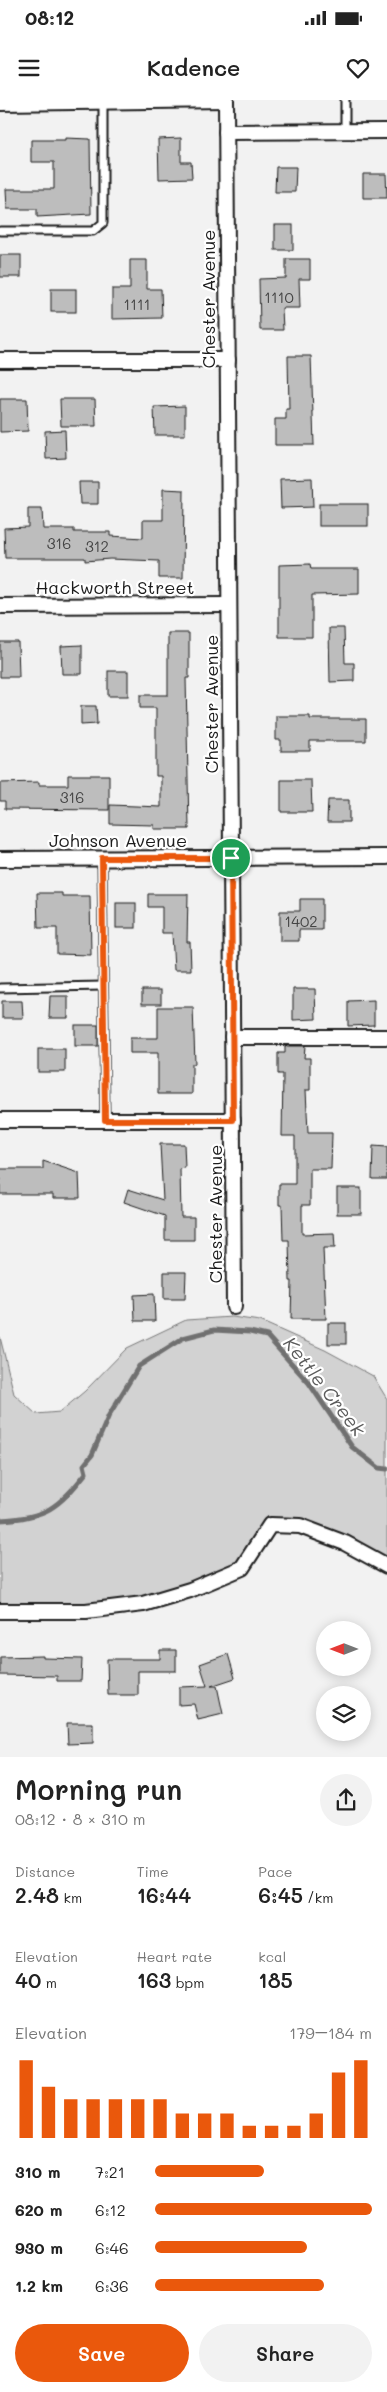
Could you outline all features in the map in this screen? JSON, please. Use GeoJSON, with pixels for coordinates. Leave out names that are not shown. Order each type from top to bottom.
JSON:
{"type":"FeatureCollection","features":[{"type":"Feature","properties":{"kind":"street"},"geometry":{"type":"LineString","coordinates":[[0,103],[226,100]]}},
{"type":"Feature","properties":{"kind":"street","name":"Chester Avenue"},"geometry":{"type":"LineString","coordinates":[[226,100],[234,1307]]}},
{"type":"Feature","properties":{"kind":"street"},"geometry":{"type":"LineString","coordinates":[[226,132],[387,131]]}},
{"type":"Feature","properties":{"kind":"street"},"geometry":{"type":"LineString","coordinates":[[0,360],[228,360]]}},
{"type":"Feature","properties":{"kind":"street","name":"Hackworth Street"},"geometry":{"type":"LineString","coordinates":[[0,606],[229,605]]}},
{"type":"Feature","properties":{"kind":"street","name":"Johnson Avenue"},"geometry":{"type":"LineString","coordinates":[[0,859],[387,857]]}},
{"type":"Feature","properties":{"kind":"street"},"geometry":{"type":"LineString","coordinates":[[232,1037],[387,1037]]}},
{"type":"Feature","properties":{"kind":"street"},"geometry":{"type":"LineString","coordinates":[[0,1120],[233,1120]]}},
{"type":"Feature","properties":{"kind":"street"},"geometry":{"type":"LineString","coordinates":[[0,1611],[86,1611],[143,1604],[190,1590],[242,1568],[270,1525],[300,1526],[345,1543],[387,1566]]}},
{"type":"Feature","properties":{"kind":"lane"},"geometry":{"type":"LineString","coordinates":[[345,100],[345,131]]}},
{"type":"Feature","properties":{"kind":"lane"},"geometry":{"type":"LineString","coordinates":[[0,231],[93,231],[103,223],[103,101]]}},
{"type":"Feature","properties":{"kind":"lane"},"geometry":{"type":"LineString","coordinates":[[102,858],[105,1120]]}},
{"type":"Feature","properties":{"kind":"lane"},"geometry":{"type":"LineString","coordinates":[[0,988],[104,986]]}},
{"type":"Feature","properties":{"kind":"shaded area"},"geometry":{"type":"Polygon","coordinates":[[[232,1317],[260,1321],[325,1350],[373,1376],[387,1399],[387,1566],[345,1543],[271,1525],[242,1568],[143,1604],[0,1611],[0,1337],[14,1394],[36,1414],[60,1412],[85,1391],[127,1348],[186,1320],[232,1317]]]}},
{"type":"Feature","properties":{"kind":"building"},"geometry":{"type":"Polygon","coordinates":[[[65,138],[90,139],[91,214],[37,217],[37,209],[7,209],[6,189],[54,189],[54,162],[31,162],[31,140],[65,140],[65,138]]]}},
{"type":"Feature","properties":{"kind":"building"},"geometry":{"type":"Polygon","coordinates":[[[181,138],[181,162],[191,162],[192,178],[159,179],[158,139],[181,138]]]}},
{"type":"Feature","properties":{"kind":"building"},"geometry":{"type":"Polygon","coordinates":[[[276,167],[296,167],[295,192],[275,192],[276,167]]]}},
{"type":"Feature","properties":{"kind":"building"},"geometry":{"type":"Polygon","coordinates":[[[363,174],[386,174],[387,198],[363,198],[363,174]]]}},
{"type":"Feature","properties":{"kind":"building"},"geometry":{"type":"Polygon","coordinates":[[[275,225],[293,225],[293,250],[275,250],[275,225]]]}},
{"type":"Feature","properties":{"kind":"building"},"geometry":{"type":"Polygon","coordinates":[[[0,255],[21,255],[21,277],[0,277],[0,255]]]}},
{"type":"Feature","properties":{"kind":"building"},"geometry":{"type":"Polygon","coordinates":[[[286,259],[310,259],[310,279],[299,279],[300,308],[282,308],[283,330],[260,330],[259,279],[286,278],[286,259]]]}},
{"type":"Feature","properties":{"kind":"building"},"geometry":{"type":"Polygon","coordinates":[[[130,260],[147,260],[147,289],[161,289],[162,318],[112,319],[112,289],[130,289],[130,260]]]}},
{"type":"Feature","properties":{"kind":"building"},"geometry":{"type":"Polygon","coordinates":[[[51,289],[76,289],[76,312],[51,312],[51,289]]]}},
{"type":"Feature","properties":{"kind":"building"},"geometry":{"type":"Polygon","coordinates":[[[288,356],[311,356],[314,445],[275,445],[275,419],[286,419],[286,409],[289,409],[288,356]]]}},
{"type":"Feature","properties":{"kind":"building"},"geometry":{"type":"Polygon","coordinates":[[[0,399],[27,399],[28,431],[0,432],[0,399]]]}},
{"type":"Feature","properties":{"kind":"building"},"geometry":{"type":"Polygon","coordinates":[[[60,399],[95,399],[96,426],[61,426],[60,399]]]}},
{"type":"Feature","properties":{"kind":"building"},"geometry":{"type":"Polygon","coordinates":[[[185,406],[185,435],[155,435],[154,407],[185,406]]]}},
{"type":"Feature","properties":{"kind":"building"},"geometry":{"type":"Polygon","coordinates":[[[65,430],[66,458],[46,459],[45,431],[65,430]]]}},
{"type":"Feature","properties":{"kind":"building"},"geometry":{"type":"Polygon","coordinates":[[[312,478],[313,507],[281,508],[280,479],[312,478]]]}},
{"type":"Feature","properties":{"kind":"building"},"geometry":{"type":"Polygon","coordinates":[[[79,482],[98,482],[98,504],[80,504],[79,482]]]}},
{"type":"Feature","properties":{"kind":"building"},"geometry":{"type":"Polygon","coordinates":[[[163,489],[184,490],[183,578],[159,578],[159,561],[110,559],[85,561],[85,558],[5,558],[4,528],[28,527],[28,509],[42,509],[43,529],[74,529],[74,532],[110,532],[110,536],[143,538],[143,520],[163,520],[163,489]]]}},
{"type":"Feature","properties":{"kind":"building"},"geometry":{"type":"Polygon","coordinates":[[[319,504],[368,504],[368,526],[319,526],[319,504]]]}},
{"type":"Feature","properties":{"kind":"building"},"geometry":{"type":"Polygon","coordinates":[[[310,564],[311,569],[359,569],[359,594],[312,595],[312,637],[279,637],[279,565],[310,564]]]}},
{"type":"Feature","properties":{"kind":"building"},"geometry":{"type":"Polygon","coordinates":[[[329,628],[344,628],[345,663],[354,663],[354,681],[330,682],[329,628]]]}},
{"type":"Feature","properties":{"kind":"building"},"geometry":{"type":"Polygon","coordinates":[[[168,633],[189,633],[189,678],[186,678],[189,829],[154,829],[154,825],[110,824],[110,805],[161,807],[161,776],[156,776],[156,708],[140,708],[140,695],[168,695],[168,633]]]}},
{"type":"Feature","properties":{"kind":"building"},"geometry":{"type":"Polygon","coordinates":[[[0,642],[18,642],[19,677],[0,677],[0,642]]]}},
{"type":"Feature","properties":{"kind":"building"},"geometry":{"type":"Polygon","coordinates":[[[82,645],[82,674],[62,674],[61,646],[82,645]]]}},
{"type":"Feature","properties":{"kind":"building"},"geometry":{"type":"Polygon","coordinates":[[[108,671],[128,671],[128,696],[108,696],[108,671]]]}},
{"type":"Feature","properties":{"kind":"building"},"geometry":{"type":"Polygon","coordinates":[[[81,706],[96,706],[97,724],[81,725],[81,706]]]}},
{"type":"Feature","properties":{"kind":"building"},"geometry":{"type":"Polygon","coordinates":[[[276,716],[310,716],[310,719],[366,719],[366,741],[310,741],[310,751],[281,751],[281,740],[276,740],[276,716]]]}},
{"type":"Feature","properties":{"kind":"building"},"geometry":{"type":"Polygon","coordinates":[[[68,775],[109,775],[109,810],[5,809],[5,801],[0,801],[0,783],[39,782],[39,785],[68,785],[68,775]]]}},
{"type":"Feature","properties":{"kind":"building"},"geometry":{"type":"Polygon","coordinates":[[[281,780],[311,780],[312,812],[281,812],[281,780]]]}},
{"type":"Feature","properties":{"kind":"building"},"geometry":{"type":"Polygon","coordinates":[[[328,800],[349,800],[349,822],[327,822],[328,800]]]}},
{"type":"Feature","properties":{"kind":"building"},"geometry":{"type":"Polygon","coordinates":[[[37,893],[62,893],[62,896],[90,896],[91,955],[57,954],[57,928],[38,928],[37,893]]]}},
{"type":"Feature","properties":{"kind":"building"},"geometry":{"type":"Polygon","coordinates":[[[148,894],[188,894],[187,942],[190,942],[191,970],[174,970],[172,933],[162,933],[162,907],[148,907],[148,894]]]}},
{"type":"Feature","properties":{"kind":"building"},"geometry":{"type":"Polygon","coordinates":[[[300,899],[322,899],[322,930],[299,930],[299,941],[280,941],[280,911],[300,911],[300,899]]]}},
{"type":"Feature","properties":{"kind":"building"},"geometry":{"type":"Polygon","coordinates":[[[116,903],[136,903],[136,928],[116,928],[116,903]]]}},
{"type":"Feature","properties":{"kind":"building"},"geometry":{"type":"Polygon","coordinates":[[[293,989],[315,989],[316,1019],[293,1020],[293,989]]]}},
{"type":"Feature","properties":{"kind":"building"},"geometry":{"type":"Polygon","coordinates":[[[142,990],[161,990],[161,1004],[142,1004],[142,990]]]}},
{"type":"Feature","properties":{"kind":"building"},"geometry":{"type":"Polygon","coordinates":[[[50,996],[68,996],[68,1018],[49,1018],[50,996]]]}},
{"type":"Feature","properties":{"kind":"building"},"geometry":{"type":"Polygon","coordinates":[[[374,1000],[374,1025],[348,1026],[348,1001],[374,1000]]]}},
{"type":"Feature","properties":{"kind":"building"},"geometry":{"type":"Polygon","coordinates":[[[2,1001],[22,1001],[23,1018],[2,1018],[2,1001]]]}},
{"type":"Feature","properties":{"kind":"building"},"geometry":{"type":"Polygon","coordinates":[[[158,1007],[193,1007],[195,1064],[192,1064],[192,1094],[158,1094],[158,1053],[130,1053],[130,1038],[158,1038],[158,1007]]]}},
{"type":"Feature","properties":{"kind":"building"},"geometry":{"type":"Polygon","coordinates":[[[75,1025],[98,1025],[98,1046],[75,1046],[75,1025]]]}},
{"type":"Feature","properties":{"kind":"building"},"geometry":{"type":"Polygon","coordinates":[[[285,1046],[305,1046],[304,1058],[310,1058],[310,1090],[306,1090],[308,1133],[332,1133],[331,1169],[310,1169],[310,1205],[302,1205],[302,1234],[334,1233],[335,1248],[323,1248],[326,1319],[291,1319],[292,1281],[290,1281],[289,1240],[283,1240],[282,1205],[279,1205],[279,1184],[295,1184],[295,1136],[282,1136],[283,1074],[278,1074],[278,1053],[285,1053],[285,1046]]]}},
{"type":"Feature","properties":{"kind":"building"},"geometry":{"type":"Polygon","coordinates":[[[38,1049],[65,1049],[65,1072],[38,1072],[38,1049]]]}},
{"type":"Feature","properties":{"kind":"building"},"geometry":{"type":"Polygon","coordinates":[[[160,1144],[184,1144],[185,1168],[180,1169],[181,1217],[194,1217],[194,1240],[165,1240],[165,1216],[124,1202],[128,1189],[163,1200],[160,1144]]]}},
{"type":"Feature","properties":{"kind":"building"},"geometry":{"type":"Polygon","coordinates":[[[373,1146],[387,1147],[387,1179],[372,1179],[373,1146]]]}},
{"type":"Feature","properties":{"kind":"building"},"geometry":{"type":"Polygon","coordinates":[[[43,1161],[79,1173],[80,1198],[53,1198],[53,1194],[0,1194],[0,1169],[43,1169],[43,1161]]]}},
{"type":"Feature","properties":{"kind":"building"},"geometry":{"type":"Polygon","coordinates":[[[337,1188],[361,1188],[361,1214],[337,1214],[337,1188]]]}},
{"type":"Feature","properties":{"kind":"building"},"geometry":{"type":"Polygon","coordinates":[[[164,1272],[186,1272],[185,1299],[164,1299],[164,1272]]]}},
{"type":"Feature","properties":{"kind":"building"},"geometry":{"type":"Polygon","coordinates":[[[154,1294],[155,1321],[135,1321],[134,1295],[154,1294]]]}},
{"type":"Feature","properties":{"kind":"building"},"geometry":{"type":"Polygon","coordinates":[[[328,1323],[346,1323],[346,1344],[328,1344],[328,1323]]]}},
{"type":"Feature","properties":{"kind":"building"},"geometry":{"type":"Polygon","coordinates":[[[160,1650],[176,1650],[176,1671],[138,1671],[138,1695],[108,1695],[107,1659],[160,1659],[160,1650]]]}},
{"type":"Feature","properties":{"kind":"building"},"geometry":{"type":"Polygon","coordinates":[[[228,1654],[235,1678],[211,1686],[217,1686],[223,1714],[198,1720],[194,1704],[179,1705],[179,1687],[207,1686],[200,1664],[228,1654]]]}},
{"type":"Feature","properties":{"kind":"building"},"geometry":{"type":"Polygon","coordinates":[[[43,1656],[43,1658],[82,1659],[81,1681],[57,1681],[57,1676],[0,1675],[0,1657],[43,1656]]]}},
{"type":"Feature","properties":{"kind":"building"},"geometry":{"type":"Polygon","coordinates":[[[67,1723],[93,1723],[93,1743],[68,1744],[67,1723]]]}},
{"type":"Feature","properties":{"kind":"waterway","name":"Kettle Creek"},"geometry":{"type":"LineString","coordinates":[[0,1520],[29,1517],[50,1509],[59,1503],[86,1473],[84,1465],[92,1455],[109,1415],[139,1366],[183,1338],[214,1330],[250,1332],[267,1336],[309,1383],[352,1447],[379,1468],[387,1469]]}},
{"type":"Feature","properties":{"kind":"route"},"geometry":{"type":"LineString","coordinates":[[102,858],[231,858],[233,1120],[105,1120],[102,858]]}}]}
